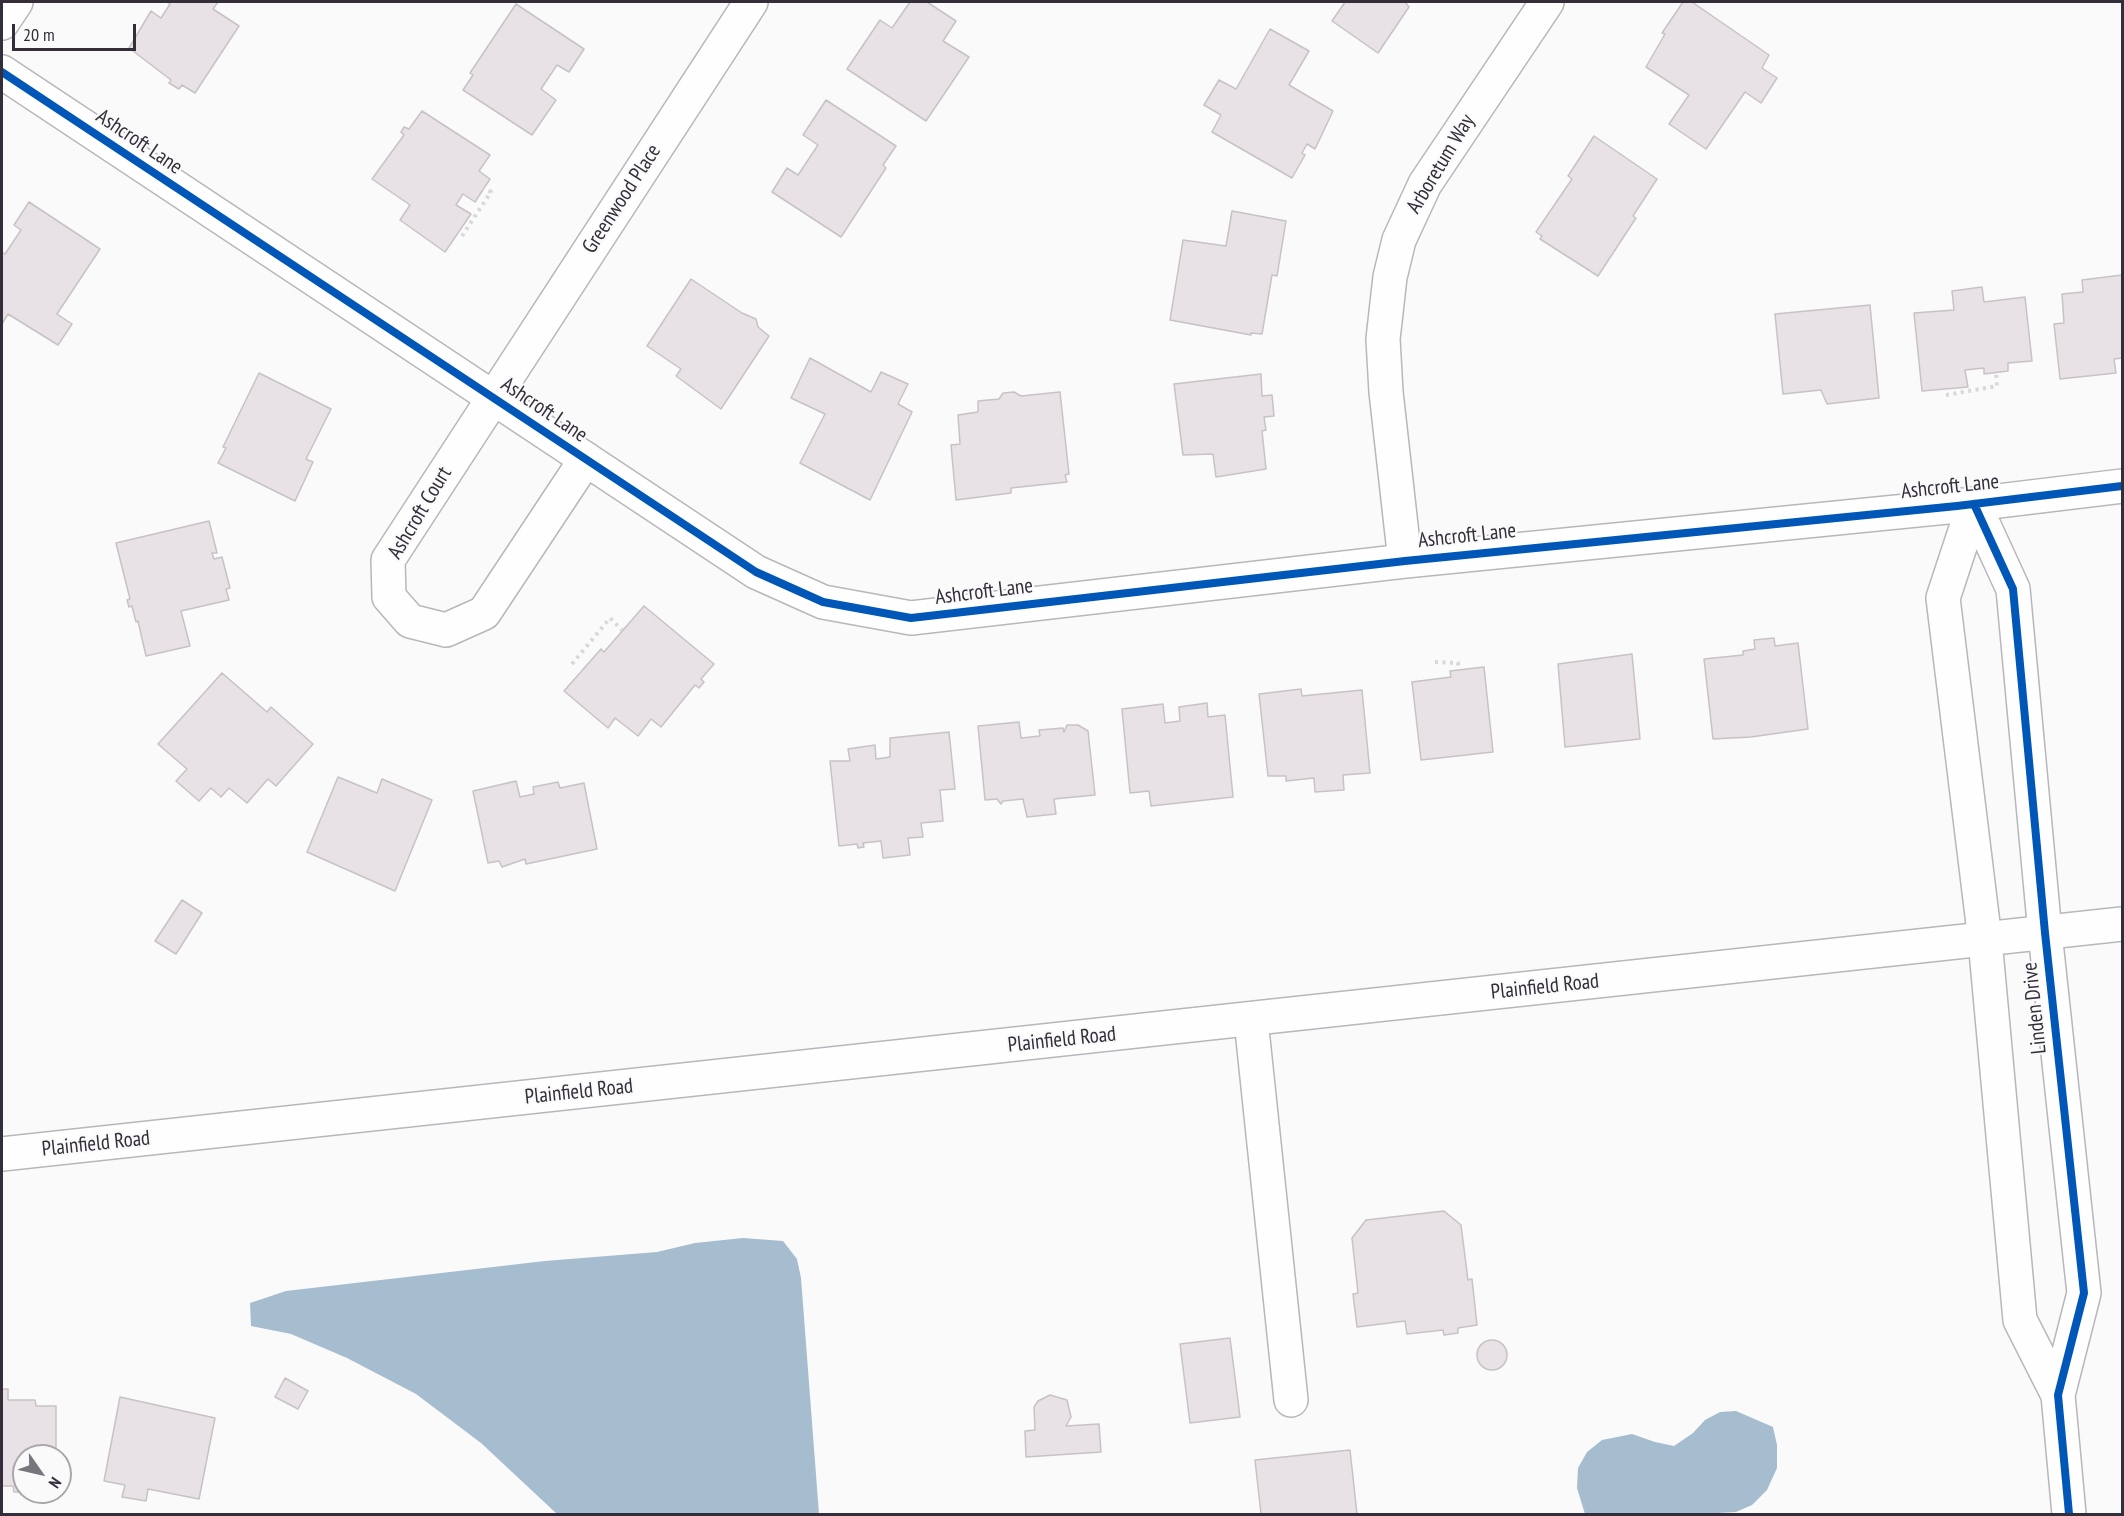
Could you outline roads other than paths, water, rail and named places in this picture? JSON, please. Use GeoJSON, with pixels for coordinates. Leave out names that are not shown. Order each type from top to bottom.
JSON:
{"type":"FeatureCollection","features":[{"type":"Feature","properties":{"kind":"street"},"geometry":{"type":"LineString","coordinates":[[2,23],[16,2]]}},
{"type":"Feature","properties":{"kind":"street","name":"Greenwood Place"},"geometry":{"type":"LineString","coordinates":[[492,397],[751,2]]}},
{"type":"Feature","properties":{"kind":"street","name":"Arboretum Way"},"geometry":{"type":"LineString","coordinates":[[1405,561],[1383,348],[1390,277],[1399,240],[1425,184],[1546,2]]}},
{"type":"Feature","properties":{"kind":"street","name":"Ashcroft Lane"},"geometry":{"type":"LineString","coordinates":[[2,72],[756,572],[823,602],[911,618],[1405,561],[1974,504],[2122,486]]}},
{"type":"Feature","properties":{"kind":"street","name":"Ashcroft Court"},"geometry":{"type":"LineString","coordinates":[[492,397],[388,560],[389,597],[410,621],[446,630],[484,613],[586,459]]}},
{"type":"Feature","properties":{"kind":"street","name":"Linden Drive"},"geometry":{"type":"LineString","coordinates":[[1974,504],[2013,589],[2045,933],[2084,1293],[2058,1395],[2069,1515]]}},
{"type":"Feature","properties":{"kind":"street","name":"Linden Drive"},"geometry":{"type":"LineString","coordinates":[[1974,504],[1943,598],[1985,940],[2020,1320],[2058,1395]]}},
{"type":"Feature","properties":{"kind":"street","name":"Plainfield Road"},"geometry":{"type":"LineString","coordinates":[[2,1154],[2122,924]]}},
{"type":"Feature","properties":{"kind":"street"},"geometry":{"type":"LineString","coordinates":[[1251,1020],[1291,1400]]}},
{"type":"Feature","properties":{"kind":"water"},"geometry":{"type":"Polygon","coordinates":[[[743,1238],[783,1241],[797,1259],[801,1278],[819,1514],[557,1514],[481,1443],[416,1394],[347,1358],[291,1334],[251,1326],[250,1303],[286,1291],[545,1261],[657,1252],[695,1243],[743,1238]]]}},
{"type":"Feature","properties":{"kind":"water"},"geometry":{"type":"Polygon","coordinates":[[[1736,1411],[1773,1427],[1777,1445],[1777,1468],[1767,1490],[1752,1505],[1736,1512],[1700,1514],[1585,1514],[1577,1488],[1578,1468],[1587,1452],[1602,1440],[1632,1434],[1674,1446],[1693,1433],[1705,1420],[1720,1412],[1736,1411]]]}}]}
